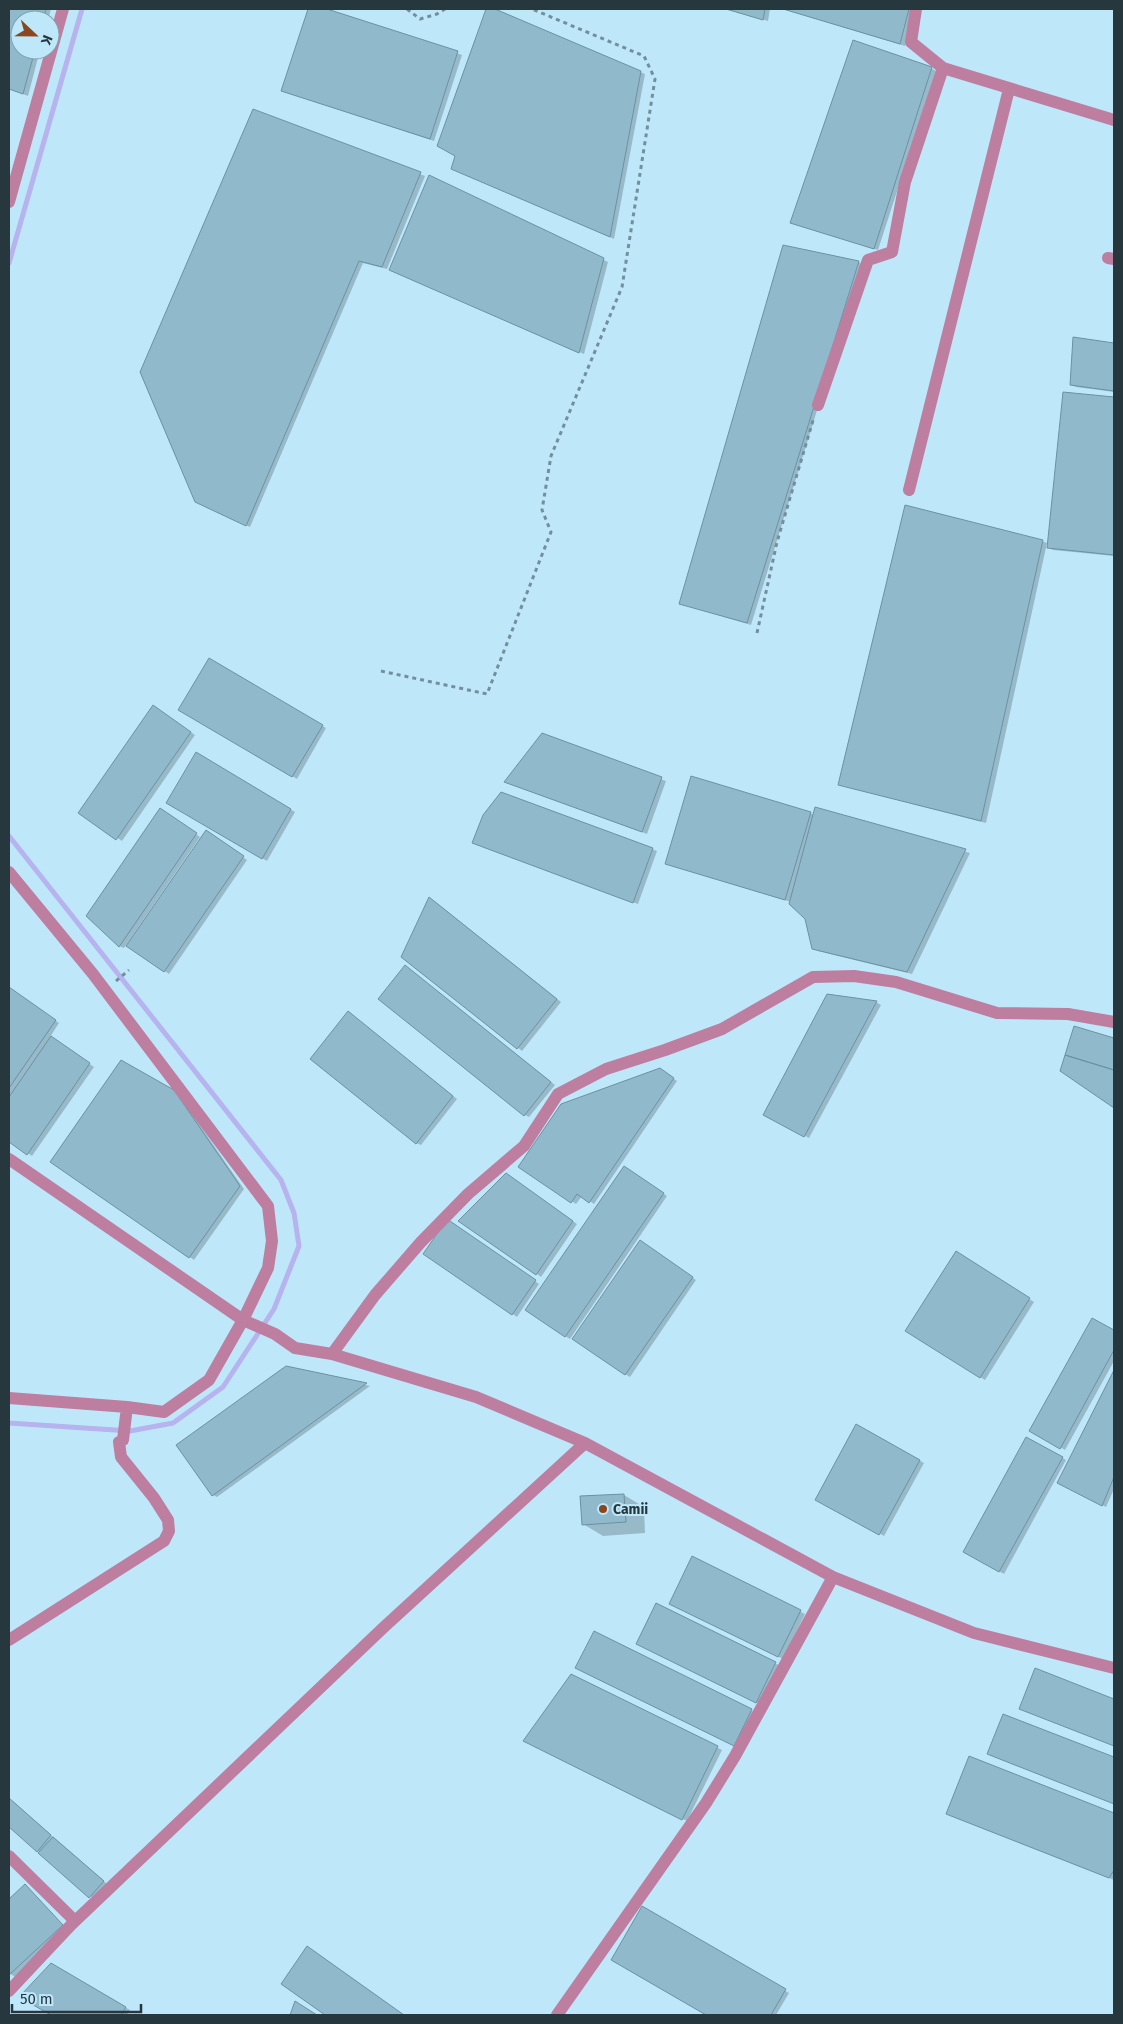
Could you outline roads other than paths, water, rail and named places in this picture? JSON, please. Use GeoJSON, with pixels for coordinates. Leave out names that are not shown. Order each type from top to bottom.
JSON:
{"type":"FeatureCollection","features":[{"type":"Feature","properties":{"kind":"street"},"geometry":{"type":"LineString","coordinates":[[9,202],[63,9]]}},
{"type":"Feature","properties":{"kind":"street"},"geometry":{"type":"LineString","coordinates":[[916,9],[911,42],[942,68],[1114,120]]}},
{"type":"Feature","properties":{"kind":"street"},"geometry":{"type":"LineString","coordinates":[[818,405],[868,260],[892,252],[905,182],[942,68]]}},
{"type":"Feature","properties":{"kind":"street"},"geometry":{"type":"LineString","coordinates":[[909,490],[1009,89]]}},
{"type":"Feature","properties":{"kind":"street"},"geometry":{"type":"LineString","coordinates":[[9,872],[93,974],[268,1206],[272,1241],[268,1268],[248,1321],[209,1380],[164,1412],[127,1407],[9,1398]]}},
{"type":"Feature","properties":{"kind":"street"},"geometry":{"type":"LineString","coordinates":[[332,1354],[375,1295],[421,1242],[468,1194],[524,1146],[558,1094],[606,1069],[722,1029],[813,977],[854,976],[896,982],[967,1006],[996,1013],[1068,1014],[1114,1022]]}},
{"type":"Feature","properties":{"kind":"street"},"geometry":{"type":"LineString","coordinates":[[9,1159],[248,1321],[275,1334],[295,1348],[332,1354],[476,1397],[585,1443],[833,1577],[974,1633],[1114,1668]]}},
{"type":"Feature","properties":{"kind":"street"},"geometry":{"type":"LineString","coordinates":[[9,1640],[164,1541],[169,1531],[168,1520],[154,1498],[121,1456],[118,1442],[123,1440],[127,1407]]}},
{"type":"Feature","properties":{"kind":"street"},"geometry":{"type":"LineString","coordinates":[[9,1991],[75,1921],[383,1628],[585,1443]]}},
{"type":"Feature","properties":{"kind":"street"},"geometry":{"type":"LineString","coordinates":[[557,2015],[706,1803],[735,1756],[833,1577]]}},
{"type":"Feature","properties":{"kind":"street"},"geometry":{"type":"LineString","coordinates":[[9,1856],[75,1921]]}},
{"type":"Feature","properties":{"kind":"waterway"},"geometry":{"type":"LineString","coordinates":[[9,263],[82,9]]}},
{"type":"Feature","properties":{"kind":"waterway"},"geometry":{"type":"LineString","coordinates":[[9,836],[281,1180],[294,1213],[299,1246],[274,1309],[223,1387],[173,1423],[130,1431],[9,1423]]}},
{"type":"Feature","properties":{"kind":"place","name":"Camii"},"geometry":{"type":"Point","coordinates":[603,1509]}}]}
